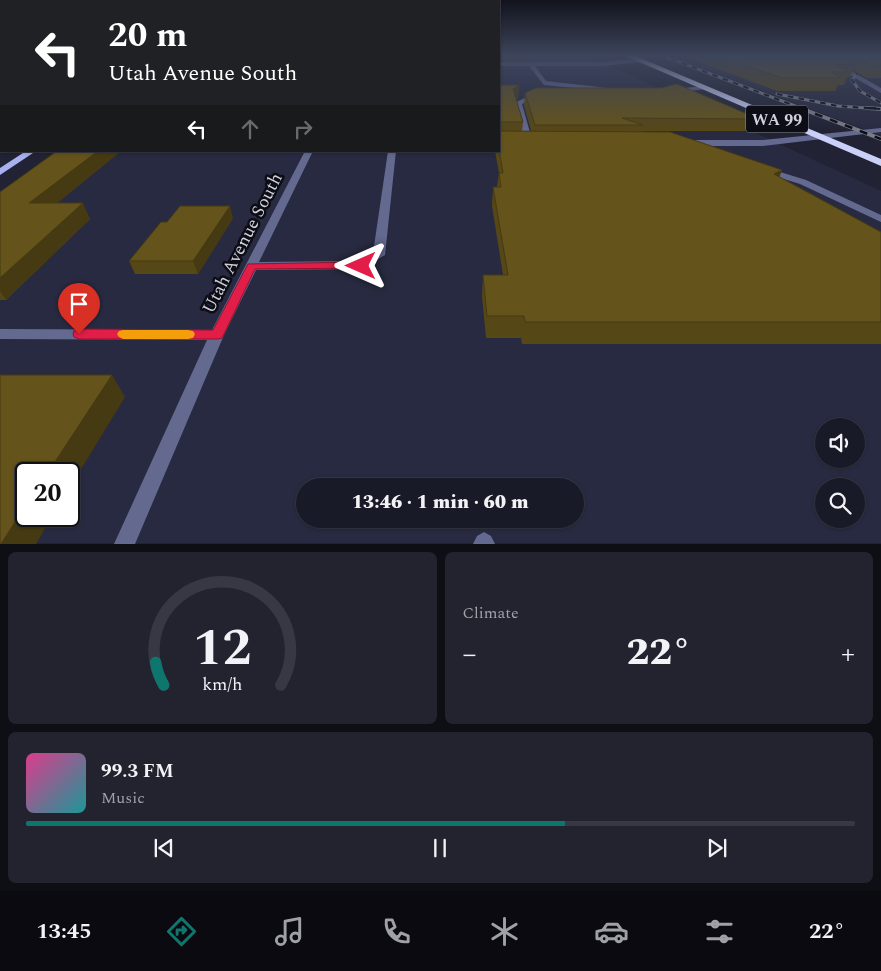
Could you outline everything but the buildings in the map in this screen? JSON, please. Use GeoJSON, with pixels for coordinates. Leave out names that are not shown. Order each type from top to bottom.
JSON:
{"type":"FeatureCollection","features":[{"type":"Feature","properties":{"kind":"highway","name":"WA 99"},"geometry":{"type":"LineString","coordinates":[[686,80],[881,163]]}},
{"type":"Feature","properties":{"kind":"main road"},"geometry":{"type":"LineString","coordinates":[[0,172],[30,152]]}},
{"type":"Feature","properties":{"kind":"street"},"geometry":{"type":"LineString","coordinates":[[539,143],[525,143],[518,103],[544,90],[542,80]]}},
{"type":"Feature","properties":{"kind":"street"},"geometry":{"type":"LineString","coordinates":[[862,80],[881,91]]}},
{"type":"Feature","properties":{"kind":"street"},"geometry":{"type":"LineString","coordinates":[[544,83],[618,91]]}},
{"type":"Feature","properties":{"kind":"street"},"geometry":{"type":"LineString","coordinates":[[666,92],[704,88]]}},
{"type":"Feature","properties":{"kind":"street"},"geometry":{"type":"LineString","coordinates":[[676,143],[763,143],[881,130]]}},
{"type":"Feature","properties":{"kind":"street"},"geometry":{"type":"LineString","coordinates":[[706,143],[716,152]]}},
{"type":"Feature","properties":{"kind":"street","name":"Utah Avenue South"},"geometry":{"type":"LineString","coordinates":[[124,544],[218,334],[309,152]]}},
{"type":"Feature","properties":{"kind":"street"},"geometry":{"type":"LineString","coordinates":[[252,266],[361,266],[379,255],[392,152]]}},
{"type":"Feature","properties":{"kind":"street"},"geometry":{"type":"LineString","coordinates":[[757,168],[803,182],[881,219]]}},
{"type":"Feature","properties":{"kind":"street"},"geometry":{"type":"LineString","coordinates":[[0,334],[218,334]]}},
{"type":"Feature","properties":{"kind":"shaded area"},"geometry":{"type":"Polygon","coordinates":[[[500,80],[642,80],[881,191],[881,543],[0,543],[0,200],[67,152],[500,152],[500,80]]]}},
{"type":"Feature","properties":{"kind":"shaded area"},"geometry":{"type":"Polygon","coordinates":[[[735,80],[881,80],[881,136],[735,80]]]}},
{"type":"Feature","properties":{"kind":"railway"},"geometry":{"type":"LineString","coordinates":[[728,80],[803,109]]}},
{"type":"Feature","properties":{"kind":"railway"},"geometry":{"type":"LineString","coordinates":[[852,80],[860,91],[881,103]]}},
{"type":"Feature","properties":{"kind":"railway"},"geometry":{"type":"LineString","coordinates":[[777,94],[838,106],[881,109],[868,108]]}},
{"type":"Feature","properties":{"kind":"railway"},"geometry":{"type":"LineString","coordinates":[[800,108],[881,139]]}},
{"type":"Feature","properties":{"kind":"slow traffic"},"geometry":{"type":"LineString","coordinates":[[123,334],[188,334]]}},
{"type":"Feature","properties":{"kind":"route"},"geometry":{"type":"LineString","coordinates":[[79,334],[218,334],[252,266],[361,266]]}}]}
